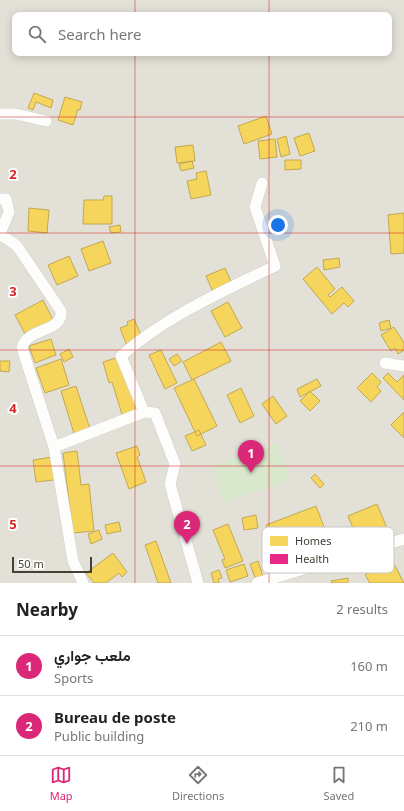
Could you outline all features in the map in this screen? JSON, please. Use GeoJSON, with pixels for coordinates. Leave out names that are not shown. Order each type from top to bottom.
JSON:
{"type":"FeatureCollection","features":[{"type":"Feature","properties":{"kind":"street"},"geometry":{"type":"LineString","coordinates":[[0,114],[16,114],[46,121]]}},
{"type":"Feature","properties":{"kind":"street"},"geometry":{"type":"LineString","coordinates":[[144,412],[121,356],[133,345],[194,305],[275,266],[255,207],[262,183]]}},
{"type":"Feature","properties":{"kind":"street"},"geometry":{"type":"LineString","coordinates":[[0,199],[6,199],[9,212],[0,235],[17,246],[61,311],[62,315],[58,322],[30,336],[23,343],[22,348],[54,447],[73,562],[83,583]]}},
{"type":"Feature","properties":{"kind":"street"},"geometry":{"type":"LineString","coordinates":[[385,363],[404,366]]}},
{"type":"Feature","properties":{"kind":"street"},"geometry":{"type":"LineString","coordinates":[[54,447],[144,412],[155,413],[175,464],[170,484],[198,583]]}},
{"type":"Feature","properties":{"kind":"street"},"geometry":{"type":"LineString","coordinates":[[394,542],[404,539]]}},
{"type":"Feature","properties":{"kind":"street"},"geometry":{"type":"LineString","coordinates":[[257,583],[290,573]]}},
{"type":"Feature","properties":{"kind":"shaded area"},"geometry":{"type":"Polygon","coordinates":[[[0,0],[404,0],[404,583],[0,583],[0,0]]]}},
{"type":"Feature","properties":{"kind":"green space"},"geometry":{"type":"Polygon","coordinates":[[[278,443],[290,480],[224,503],[211,466],[278,443]]]}},
{"type":"Feature","properties":{"kind":"building: Homes"},"geometry":{"type":"Polygon","coordinates":[[[34,93],[53,100],[51,108],[36,102],[33,110],[28,108],[34,93]]]}},
{"type":"Feature","properties":{"kind":"building: Homes"},"geometry":{"type":"Polygon","coordinates":[[[65,97],[82,102],[73,125],[58,120],[65,97]]]}},
{"type":"Feature","properties":{"kind":"building: Homes"},"geometry":{"type":"Polygon","coordinates":[[[266,116],[272,134],[244,144],[238,126],[266,116]]]}},
{"type":"Feature","properties":{"kind":"building: Homes"},"geometry":{"type":"Polygon","coordinates":[[[309,133],[315,151],[300,156],[294,138],[309,133]]]}},
{"type":"Feature","properties":{"kind":"building: Homes"},"geometry":{"type":"Polygon","coordinates":[[[286,136],[290,154],[281,157],[277,139],[286,136]]]}},
{"type":"Feature","properties":{"kind":"building: Homes"},"geometry":{"type":"Polygon","coordinates":[[[275,139],[277,157],[260,159],[258,141],[275,139]]]}},
{"type":"Feature","properties":{"kind":"building: Homes"},"geometry":{"type":"Polygon","coordinates":[[[193,145],[195,161],[177,163],[175,147],[193,145]]]}},
{"type":"Feature","properties":{"kind":"building: Homes"},"geometry":{"type":"Polygon","coordinates":[[[285,160],[301,160],[301,169],[285,170],[285,160]]]}},
{"type":"Feature","properties":{"kind":"building: Homes"},"geometry":{"type":"Polygon","coordinates":[[[192,161],[194,168],[181,171],[179,164],[192,161]]]}},
{"type":"Feature","properties":{"kind":"building: Homes"},"geometry":{"type":"Polygon","coordinates":[[[206,171],[211,195],[191,199],[187,181],[197,179],[196,173],[206,171]]]}},
{"type":"Feature","properties":{"kind":"building: Homes"},"geometry":{"type":"Polygon","coordinates":[[[104,196],[112,196],[112,224],[83,224],[84,200],[103,200],[104,196]]]}},
{"type":"Feature","properties":{"kind":"building: Homes"},"geometry":{"type":"Polygon","coordinates":[[[29,208],[49,210],[47,233],[28,231],[29,208]]]}},
{"type":"Feature","properties":{"kind":"building: Homes"},"geometry":{"type":"Polygon","coordinates":[[[404,213],[404,253],[391,254],[388,215],[404,213]]]}},
{"type":"Feature","properties":{"kind":"building: Homes"},"geometry":{"type":"Polygon","coordinates":[[[120,225],[121,232],[111,233],[109,227],[120,225]]]}},
{"type":"Feature","properties":{"kind":"building: Homes"},"geometry":{"type":"Polygon","coordinates":[[[103,241],[111,263],[89,271],[81,249],[103,241]]]}},
{"type":"Feature","properties":{"kind":"building: Homes"},"geometry":{"type":"Polygon","coordinates":[[[69,256],[78,276],[57,285],[48,265],[69,256]]]}},
{"type":"Feature","properties":{"kind":"building: Homes"},"geometry":{"type":"Polygon","coordinates":[[[339,258],[340,267],[324,270],[323,260],[339,258]]]}},
{"type":"Feature","properties":{"kind":"building: Homes"},"geometry":{"type":"Polygon","coordinates":[[[317,267],[335,289],[328,295],[330,297],[342,287],[354,301],[348,307],[344,303],[332,314],[303,279],[317,267]]]}},
{"type":"Feature","properties":{"kind":"building: Homes"},"geometry":{"type":"Polygon","coordinates":[[[225,268],[232,284],[213,292],[206,276],[225,268]]]}},
{"type":"Feature","properties":{"kind":"building: Homes"},"geometry":{"type":"Polygon","coordinates":[[[43,300],[53,320],[25,334],[15,315],[43,300]]]}},
{"type":"Feature","properties":{"kind":"building: Homes"},"geometry":{"type":"Polygon","coordinates":[[[228,302],[242,328],[225,337],[211,311],[228,302]]]}},
{"type":"Feature","properties":{"kind":"building: Homes"},"geometry":{"type":"Polygon","coordinates":[[[134,319],[145,344],[129,351],[120,328],[128,325],[127,322],[134,319]]]}},
{"type":"Feature","properties":{"kind":"building: Homes"},"geometry":{"type":"Polygon","coordinates":[[[389,320],[391,328],[381,331],[379,323],[389,320]]]}},
{"type":"Feature","properties":{"kind":"building: Homes"},"geometry":{"type":"Polygon","coordinates":[[[394,327],[404,343],[404,350],[398,354],[395,348],[391,351],[381,335],[394,327]]]}},
{"type":"Feature","properties":{"kind":"building: Homes"},"geometry":{"type":"Polygon","coordinates":[[[51,339],[56,355],[35,363],[29,346],[51,339]]]}},
{"type":"Feature","properties":{"kind":"building: Homes"},"geometry":{"type":"Polygon","coordinates":[[[221,342],[231,361],[192,380],[183,362],[221,342]]]}},
{"type":"Feature","properties":{"kind":"building: Homes"},"geometry":{"type":"Polygon","coordinates":[[[69,349],[73,357],[64,362],[60,354],[69,349]]]}},
{"type":"Feature","properties":{"kind":"building: Homes"},"geometry":{"type":"Polygon","coordinates":[[[161,350],[177,383],[165,389],[149,355],[161,350]]]}},
{"type":"Feature","properties":{"kind":"building: Homes"},"geometry":{"type":"Polygon","coordinates":[[[177,354],[182,361],[174,366],[169,359],[177,354]]]}},
{"type":"Feature","properties":{"kind":"building: Homes"},"geometry":{"type":"Polygon","coordinates":[[[122,356],[140,417],[124,421],[112,382],[109,383],[103,362],[122,356]]]}},
{"type":"Feature","properties":{"kind":"building: Homes"},"geometry":{"type":"Polygon","coordinates":[[[61,359],[69,385],[45,393],[36,368],[61,359]]]}},
{"type":"Feature","properties":{"kind":"building: Homes"},"geometry":{"type":"Polygon","coordinates":[[[0,361],[10,361],[9,372],[0,371],[0,361]]]}},
{"type":"Feature","properties":{"kind":"building: Homes"},"geometry":{"type":"Polygon","coordinates":[[[372,373],[381,382],[377,387],[381,391],[371,402],[357,388],[372,373]]]}},
{"type":"Feature","properties":{"kind":"building: Homes"},"geometry":{"type":"Polygon","coordinates":[[[388,373],[397,382],[404,375],[404,400],[383,378],[388,373]]]}},
{"type":"Feature","properties":{"kind":"building: Homes"},"geometry":{"type":"Polygon","coordinates":[[[194,379],[217,426],[197,436],[174,388],[194,379]]]}},
{"type":"Feature","properties":{"kind":"building: Homes"},"geometry":{"type":"Polygon","coordinates":[[[317,379],[321,386],[300,397],[297,389],[317,379]]]}},
{"type":"Feature","properties":{"kind":"building: Homes"},"geometry":{"type":"Polygon","coordinates":[[[76,386],[91,432],[75,437],[61,391],[76,386]]]}},
{"type":"Feature","properties":{"kind":"building: Homes"},"geometry":{"type":"Polygon","coordinates":[[[241,388],[254,416],[240,423],[227,395],[241,388]]]}},
{"type":"Feature","properties":{"kind":"building: Homes"},"geometry":{"type":"Polygon","coordinates":[[[310,391],[320,401],[310,411],[300,401],[310,391]]]}},
{"type":"Feature","properties":{"kind":"building: Homes"},"geometry":{"type":"Polygon","coordinates":[[[273,396],[287,416],[276,424],[262,404],[273,396]]]}},
{"type":"Feature","properties":{"kind":"building: Homes"},"geometry":{"type":"Polygon","coordinates":[[[404,412],[404,438],[391,425],[404,412]]]}},
{"type":"Feature","properties":{"kind":"building: Homes"},"geometry":{"type":"Polygon","coordinates":[[[199,430],[206,445],[192,451],[185,436],[199,430]]]}},
{"type":"Feature","properties":{"kind":"building: Homes"},"geometry":{"type":"Polygon","coordinates":[[[137,446],[140,455],[137,457],[146,482],[129,489],[116,453],[137,446]]]}},
{"type":"Feature","properties":{"kind":"building: Homes"},"geometry":{"type":"Polygon","coordinates":[[[77,451],[81,485],[89,484],[94,531],[73,533],[63,453],[77,451]]]}},
{"type":"Feature","properties":{"kind":"building: Homes"},"geometry":{"type":"Polygon","coordinates":[[[52,457],[54,480],[36,482],[33,460],[52,457]]]}},
{"type":"Feature","properties":{"kind":"building: Homes"},"geometry":{"type":"Polygon","coordinates":[[[315,474],[324,484],[320,488],[311,478],[315,474]]]}},
{"type":"Feature","properties":{"kind":"building: Homes"},"geometry":{"type":"Polygon","coordinates":[[[377,504],[387,527],[353,527],[348,516],[377,504]]]}},
{"type":"Feature","properties":{"kind":"building: Homes"},"geometry":{"type":"Polygon","coordinates":[[[316,506],[324,527],[267,527],[266,525],[316,506]]]}},
{"type":"Feature","properties":{"kind":"building: Homes"},"geometry":{"type":"Polygon","coordinates":[[[256,515],[258,528],[244,530],[242,518],[256,515]]]}},
{"type":"Feature","properties":{"kind":"building: Homes"},"geometry":{"type":"Polygon","coordinates":[[[119,522],[121,531],[107,534],[105,525],[119,522]]]}},
{"type":"Feature","properties":{"kind":"building: Homes"},"geometry":{"type":"Polygon","coordinates":[[[228,524],[243,561],[225,568],[222,560],[225,559],[213,530],[228,524]]]}},
{"type":"Feature","properties":{"kind":"building: Homes"},"geometry":{"type":"Polygon","coordinates":[[[99,530],[102,539],[91,544],[88,534],[99,530]]]}},
{"type":"Feature","properties":{"kind":"building: Homes"},"geometry":{"type":"Polygon","coordinates":[[[156,541],[171,583],[158,583],[145,545],[156,541]]]}},
{"type":"Feature","properties":{"kind":"building: Homes"},"geometry":{"type":"Polygon","coordinates":[[[113,553],[127,572],[122,577],[119,573],[106,583],[94,583],[86,573],[113,553]]]}},
{"type":"Feature","properties":{"kind":"building: Homes"},"geometry":{"type":"Polygon","coordinates":[[[258,561],[263,576],[255,578],[250,564],[258,561]]]}},
{"type":"Feature","properties":{"kind":"building: Homes"},"geometry":{"type":"Polygon","coordinates":[[[244,564],[248,576],[230,582],[226,570],[244,564]]]}},
{"type":"Feature","properties":{"kind":"building: Homes"},"geometry":{"type":"Polygon","coordinates":[[[394,564],[404,583],[370,583],[365,575],[369,573],[394,573],[394,564]]]}},
{"type":"Feature","properties":{"kind":"building: Homes"},"geometry":{"type":"Polygon","coordinates":[[[219,570],[222,578],[218,579],[219,583],[214,583],[211,573],[219,570]]]}},
{"type":"Feature","properties":{"kind":"building: Homes"},"geometry":{"type":"Polygon","coordinates":[[[348,578],[348,583],[332,583],[331,581],[348,578]]]}},
{"type":"Feature","properties":{"kind":"place","name":"ملعب جواري"},"geometry":{"type":"Point","coordinates":[251,473]}},
{"type":"Feature","properties":{"kind":"place","name":"Bureau de poste"},"geometry":{"type":"Point","coordinates":[187,544]}}]}
